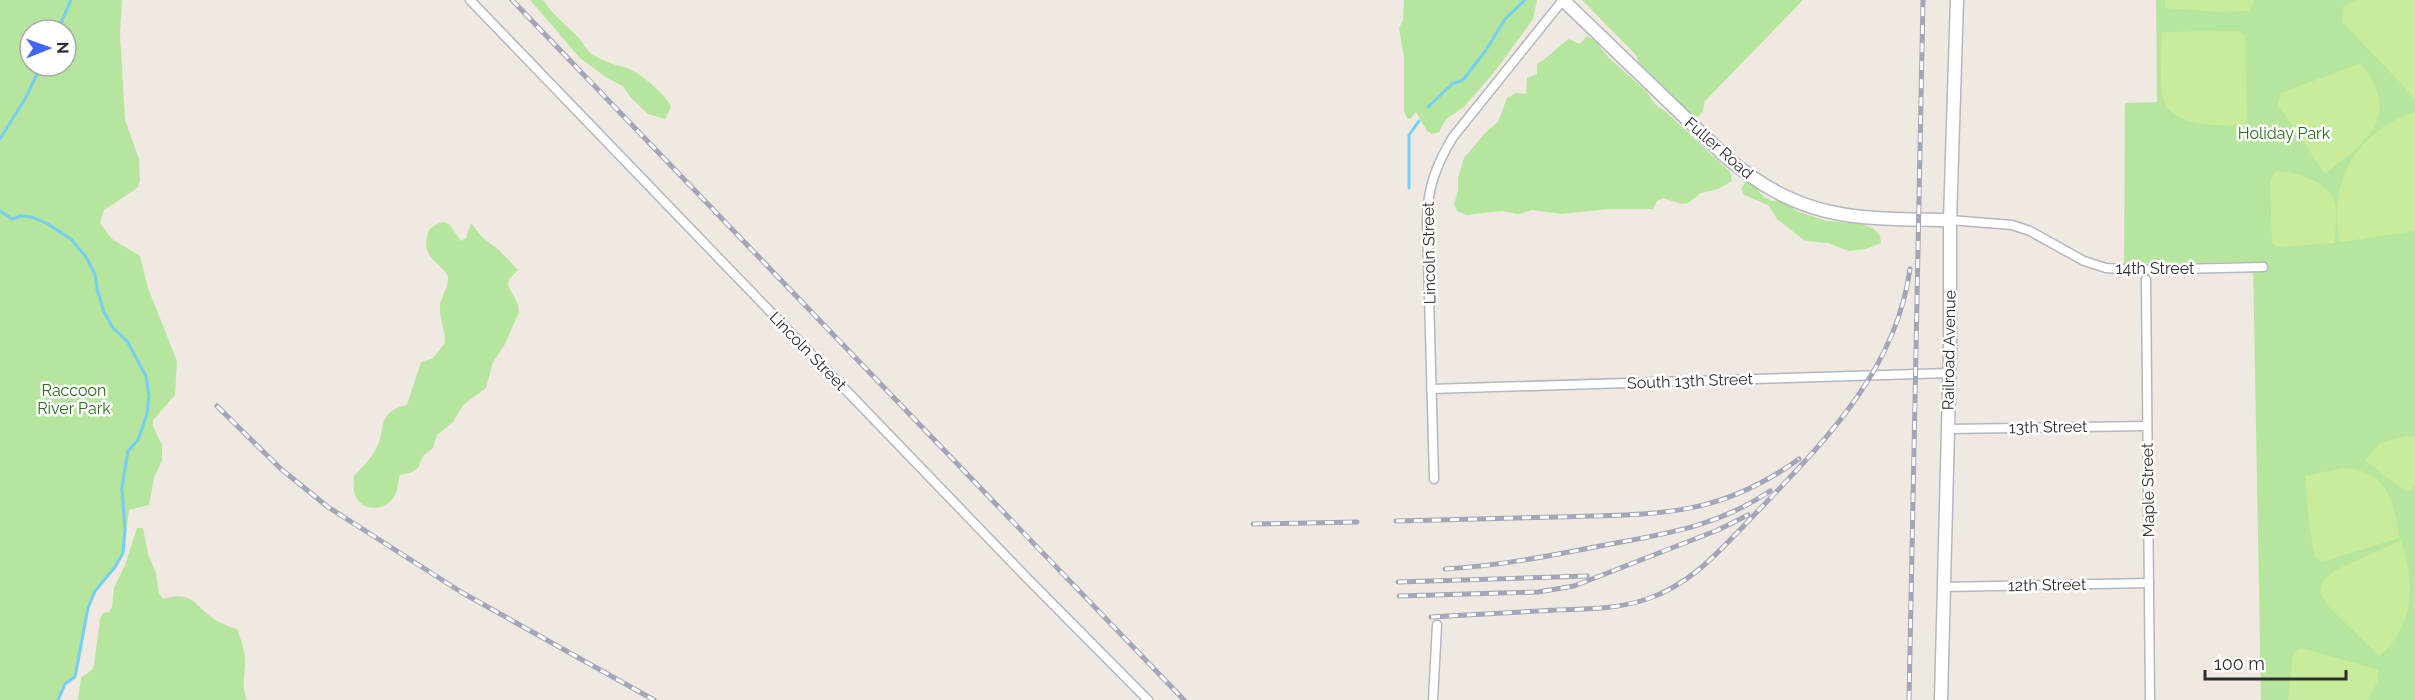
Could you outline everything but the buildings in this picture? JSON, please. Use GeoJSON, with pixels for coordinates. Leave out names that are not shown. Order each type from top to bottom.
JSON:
{"type":"FeatureCollection","features":[{"type":"Feature","properties":{"kind":"main road","name":"Fuller Road"},"geometry":{"type":"LineString","coordinates":[[1563,0],[1725,156],[1743,171],[1776,192],[1808,207],[1850,216],[1950,220]]}},
{"type":"Feature","properties":{"kind":"main road","name":"Railroad Avenue"},"geometry":{"type":"LineString","coordinates":[[1941,700],[1948,429],[1950,220],[1957,0]]}},
{"type":"Feature","properties":{"kind":"street","name":"Lincoln Street"},"geometry":{"type":"LineString","coordinates":[[470,0],[1018,569],[1148,700]]}},
{"type":"Feature","properties":{"kind":"street","name":"Lincoln Street"},"geometry":{"type":"LineString","coordinates":[[1434,478],[1427,222],[1430,186],[1442,154],[1453,137],[1563,0]]}},
{"type":"Feature","properties":{"kind":"street","name":"14th Street"},"geometry":{"type":"LineString","coordinates":[[1950,220],[1992,221],[2012,225],[2030,231],[2084,261],[2106,268],[2137,270],[2263,267]]}},
{"type":"Feature","properties":{"kind":"street","name":"Maple Street"},"geometry":{"type":"LineString","coordinates":[[2146,280],[2150,700]]}},
{"type":"Feature","properties":{"kind":"street","name":"South 13th Street"},"geometry":{"type":"LineString","coordinates":[[1431,389],[1949,373]]}},
{"type":"Feature","properties":{"kind":"street","name":"13th Street"},"geometry":{"type":"LineString","coordinates":[[1948,429],[2147,426]]}},
{"type":"Feature","properties":{"kind":"street","name":"12th Street"},"geometry":{"type":"LineString","coordinates":[[1944,587],[2149,583]]}},
{"type":"Feature","properties":{"kind":"street"},"geometry":{"type":"LineString","coordinates":[[1433,700],[1437,625]]}},
{"type":"Feature","properties":{"kind":"green space","name":"Raccoon River Park"},"geometry":{"type":"Polygon","coordinates":[[[0,0],[122,0],[120,34],[125,120],[139,159],[140,180],[138,187],[104,210],[100,223],[112,239],[140,256],[148,288],[177,361],[175,395],[153,420],[153,426],[162,445],[162,460],[154,478],[149,505],[129,510],[123,553],[115,567],[95,591],[88,608],[75,677],[65,684],[58,700],[0,700],[0,0]]]}},
{"type":"Feature","properties":{"kind":"green space"},"geometry":{"type":"Polygon","coordinates":[[[530,0],[543,0],[593,55],[632,70],[652,84],[671,107],[665,119],[648,114],[631,98],[623,86],[607,78],[580,58],[530,0]]]}},
{"type":"Feature","properties":{"kind":"green space"},"geometry":{"type":"Polygon","coordinates":[[[1404,0],[1537,0],[1533,19],[1496,70],[1464,107],[1446,119],[1439,132],[1432,134],[1427,131],[1416,112],[1410,119],[1404,111],[1404,58],[1399,28],[1403,20],[1404,0]]]}},
{"type":"Feature","properties":{"kind":"green space"},"geometry":{"type":"Polygon","coordinates":[[[1582,0],[1803,0],[1704,102],[1703,111],[1698,117],[1688,115],[1643,71],[1635,54],[1582,0]]]}},
{"type":"Feature","properties":{"kind":"green space","name":"Holiday Park"},"geometry":{"type":"Polygon","coordinates":[[[2156,0],[2415,0],[2415,700],[2261,700],[2253,262],[2124,264],[2125,103],[2157,102],[2156,0]]]}},
{"type":"Feature","properties":{"kind":"green space"},"geometry":{"type":"Polygon","coordinates":[[[2165,0],[2253,0],[2253,5],[2248,11],[2219,12],[2165,8],[2165,0]]]}},
{"type":"Feature","properties":{"kind":"green space"},"geometry":{"type":"Polygon","coordinates":[[[2356,0],[2415,0],[2415,98],[2342,22],[2343,7],[2356,0]]]}},
{"type":"Feature","properties":{"kind":"green space"},"geometry":{"type":"Polygon","coordinates":[[[2239,31],[2245,36],[2247,125],[2212,125],[2186,120],[2175,115],[2167,108],[2163,98],[2162,32],[2239,31]]]}},
{"type":"Feature","properties":{"kind":"green space"},"geometry":{"type":"Polygon","coordinates":[[[1587,36],[1646,91],[1656,105],[1730,172],[1732,181],[1718,189],[1701,193],[1688,203],[1682,204],[1663,198],[1657,201],[1653,209],[1609,209],[1562,214],[1532,210],[1518,214],[1502,211],[1466,215],[1457,211],[1454,204],[1464,158],[1486,132],[1498,122],[1507,98],[1516,93],[1526,94],[1527,78],[1537,74],[1537,64],[1565,42],[1569,39],[1580,44],[1587,36]]]}},
{"type":"Feature","properties":{"kind":"green space"},"geometry":{"type":"Polygon","coordinates":[[[2361,63],[2373,82],[2379,98],[2379,113],[2366,138],[2325,174],[2278,104],[2281,93],[2361,63]]]}},
{"type":"Feature","properties":{"kind":"green space"},"geometry":{"type":"Polygon","coordinates":[[[2415,112],[2415,231],[2340,242],[2337,210],[2342,181],[2348,167],[2366,142],[2378,131],[2405,115],[2415,112]]]}},
{"type":"Feature","properties":{"kind":"green space"},"geometry":{"type":"Polygon","coordinates":[[[2276,171],[2309,178],[2330,193],[2336,210],[2335,243],[2277,247],[2272,243],[2270,180],[2276,171]]]}},
{"type":"Feature","properties":{"kind":"green space"},"geometry":{"type":"Polygon","coordinates":[[[1746,181],[1749,181],[1764,197],[1772,201],[1783,200],[1796,211],[1827,221],[1861,224],[1874,229],[1880,236],[1881,243],[1866,249],[1849,251],[1828,243],[1805,241],[1777,219],[1768,205],[1744,195],[1741,189],[1746,181]]]}},
{"type":"Feature","properties":{"kind":"green space"},"geometry":{"type":"Polygon","coordinates":[[[443,222],[449,224],[461,241],[466,238],[471,223],[483,238],[499,250],[518,270],[509,279],[508,286],[518,304],[519,312],[505,344],[493,362],[486,388],[463,405],[453,422],[437,435],[433,448],[423,456],[418,468],[400,475],[397,491],[392,499],[382,507],[369,507],[359,501],[355,495],[354,476],[375,451],[386,417],[397,408],[407,405],[421,362],[433,358],[445,343],[440,306],[448,279],[444,270],[431,257],[426,244],[429,231],[435,225],[443,222]]]}},
{"type":"Feature","properties":{"kind":"green space"},"geometry":{"type":"Polygon","coordinates":[[[2407,436],[2415,437],[2415,486],[2412,490],[2405,491],[2365,460],[2380,443],[2407,436]]]}},
{"type":"Feature","properties":{"kind":"green space"},"geometry":{"type":"Polygon","coordinates":[[[2344,468],[2359,470],[2379,482],[2391,501],[2399,538],[2322,562],[2315,557],[2309,524],[2305,476],[2344,468]]]}},
{"type":"Feature","properties":{"kind":"green space"},"geometry":{"type":"Polygon","coordinates":[[[137,528],[143,528],[148,554],[156,573],[159,593],[163,599],[188,598],[211,617],[237,629],[244,654],[244,686],[247,700],[78,700],[81,678],[92,670],[94,665],[100,619],[103,613],[109,612],[112,607],[114,588],[125,565],[137,528]]]}},
{"type":"Feature","properties":{"kind":"green space"},"geometry":{"type":"Polygon","coordinates":[[[2401,540],[2409,572],[2409,603],[2400,631],[2379,656],[2329,607],[2320,593],[2322,582],[2334,571],[2401,540]]]}},
{"type":"Feature","properties":{"kind":"green space"},"geometry":{"type":"Polygon","coordinates":[[[2301,648],[2379,670],[2377,683],[2368,700],[2288,700],[2293,653],[2301,648]]]}},
{"type":"Feature","properties":{"kind":"waterway"},"geometry":{"type":"LineString","coordinates":[[63,18],[71,0]]}},
{"type":"Feature","properties":{"kind":"waterway"},"geometry":{"type":"LineString","coordinates":[[1428,107],[1452,84],[1463,80],[1486,50],[1505,19],[1525,0]]}},
{"type":"Feature","properties":{"kind":"waterway"},"geometry":{"type":"LineString","coordinates":[[0,139],[35,78]]}},
{"type":"Feature","properties":{"kind":"waterway"},"geometry":{"type":"LineString","coordinates":[[1409,188],[1409,135],[1419,121]]}},
{"type":"Feature","properties":{"kind":"waterway"},"geometry":{"type":"LineString","coordinates":[[0,211],[12,219],[21,216],[32,217],[48,224],[71,239],[86,257],[95,274],[104,312],[113,328],[127,341],[146,376],[149,395],[147,414],[138,440],[128,451],[125,469],[122,488],[125,530],[123,553],[115,567],[95,591],[88,608],[75,677],[65,684],[58,700]]}},
{"type":"Feature","properties":{"kind":"railway"},"geometry":{"type":"LineString","coordinates":[[512,0],[1184,700]]}},
{"type":"Feature","properties":{"kind":"railway"},"geometry":{"type":"LineString","coordinates":[[1909,700],[1923,0]]}},
{"type":"Feature","properties":{"kind":"railway"},"geometry":{"type":"LineString","coordinates":[[1431,617],[1614,607],[1647,599],[1664,592],[1693,574],[1719,551],[1781,487],[1853,403],[1873,373],[1889,340],[1902,306],[1910,269]]}},
{"type":"Feature","properties":{"kind":"railway"},"geometry":{"type":"LineString","coordinates":[[217,406],[281,469],[328,507],[461,592],[654,700]]}},
{"type":"Feature","properties":{"kind":"railway"},"geometry":{"type":"LineString","coordinates":[[1396,521],[1623,515],[1683,509],[1740,493],[1769,479],[1799,459]]}},
{"type":"Feature","properties":{"kind":"railway"},"geometry":{"type":"LineString","coordinates":[[1445,569],[1523,560],[1688,528],[1729,514],[1770,491]]}},
{"type":"Feature","properties":{"kind":"railway"},"geometry":{"type":"LineString","coordinates":[[1399,596],[1538,592],[1574,586],[1718,530],[1748,515]]}},
{"type":"Feature","properties":{"kind":"railway"},"geometry":{"type":"LineString","coordinates":[[1253,524],[1357,522]]}},
{"type":"Feature","properties":{"kind":"railway"},"geometry":{"type":"LineString","coordinates":[[1398,582],[1587,576]]}}]}
